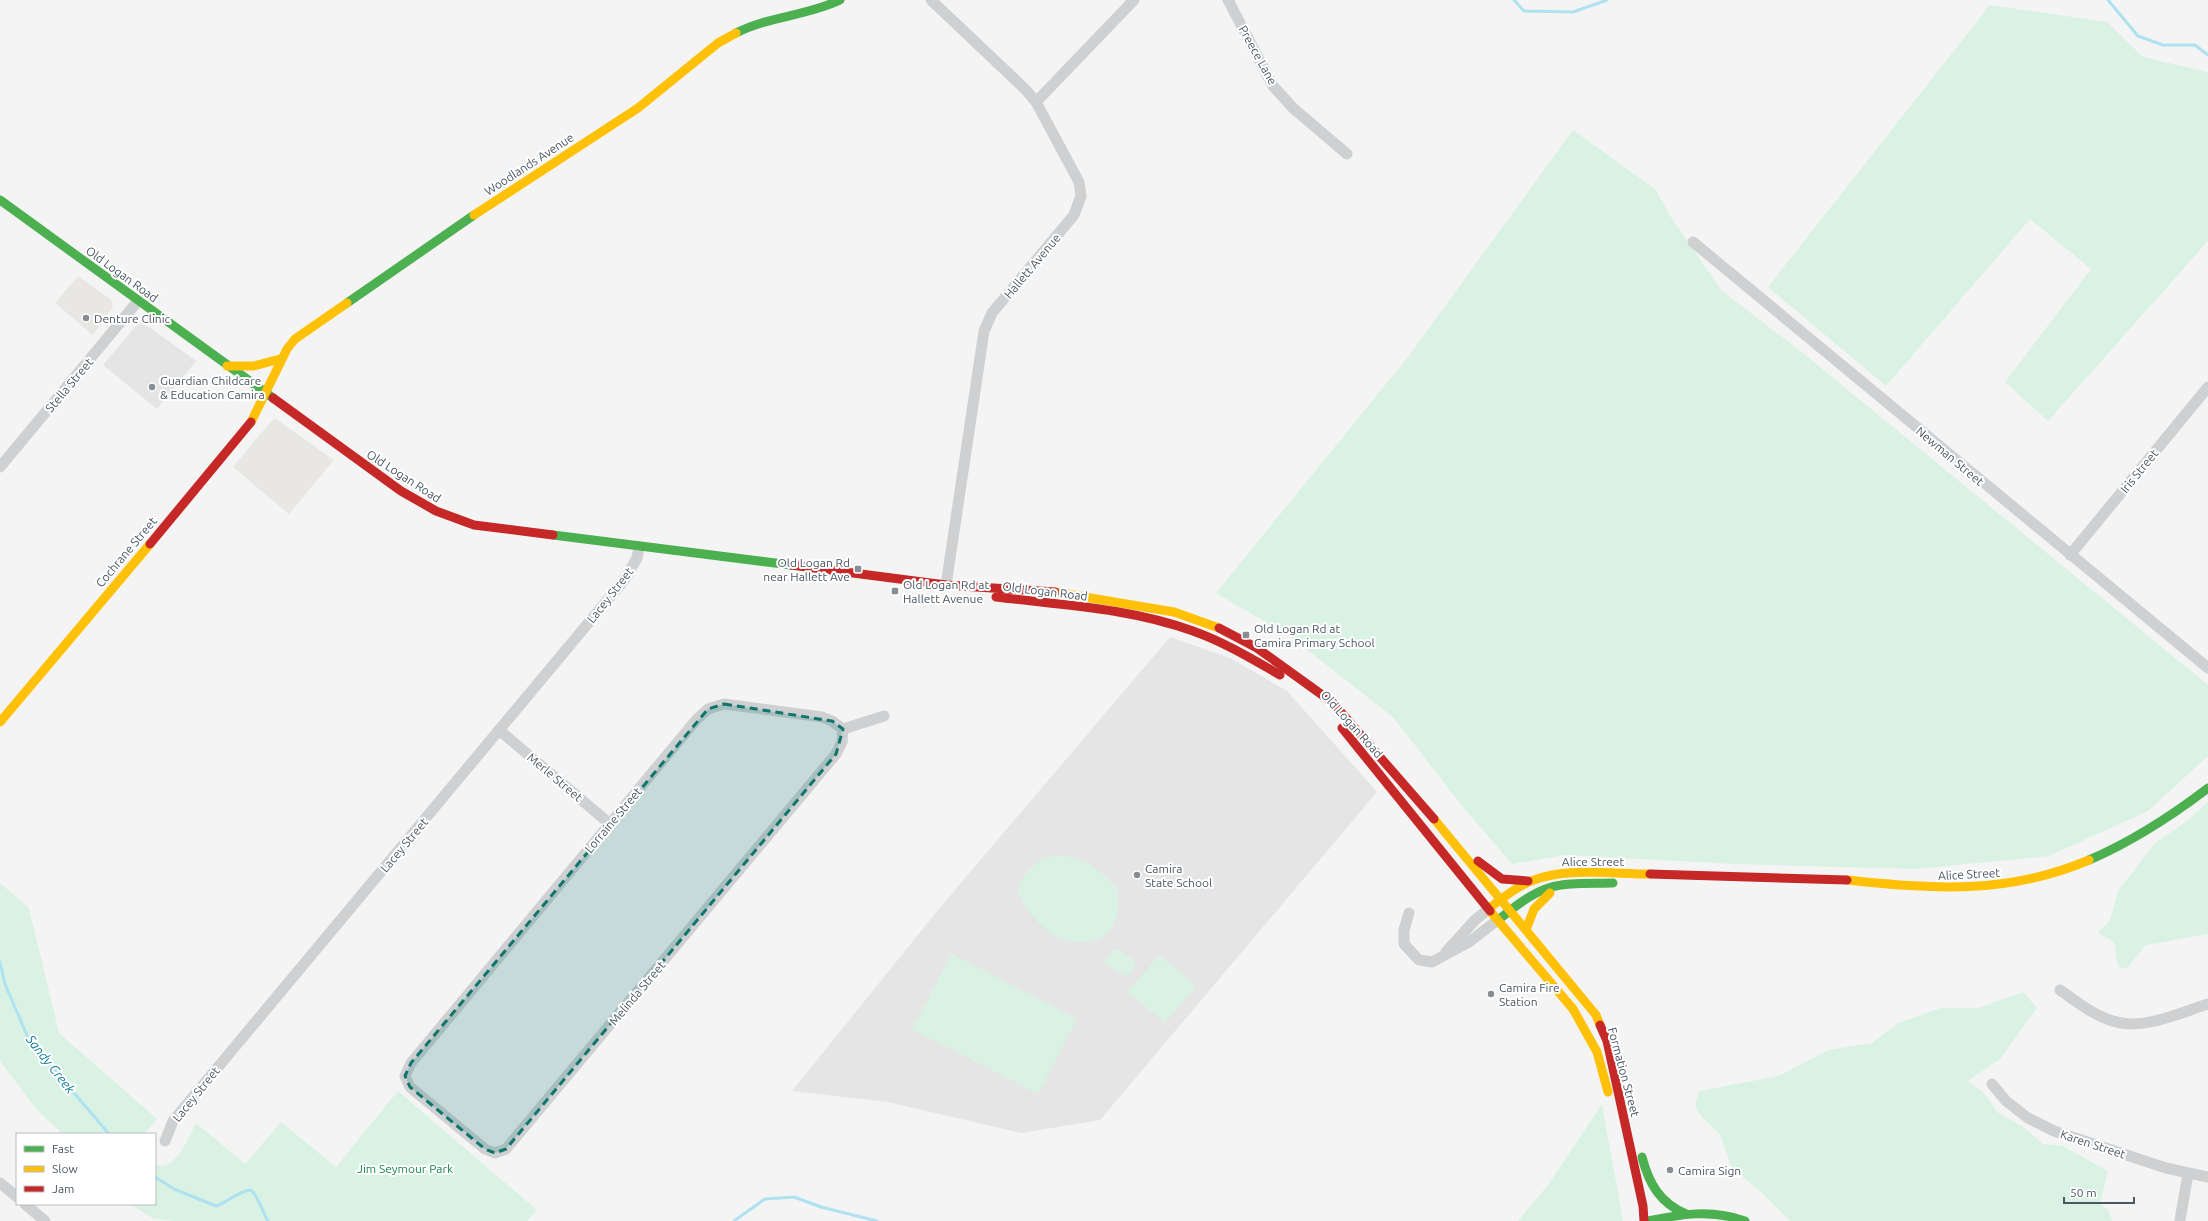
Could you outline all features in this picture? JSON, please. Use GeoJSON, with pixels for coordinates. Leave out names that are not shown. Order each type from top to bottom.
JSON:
{"type":"FeatureCollection","features":[{"type":"Feature","properties":{"kind":"main road","name":"Woodlands Avenue"},"geometry":{"type":"LineString","coordinates":[[265,394],[280,359],[295,338],[486,207],[638,108],[718,43],[754,24],[825,7],[840,0]]}},
{"type":"Feature","properties":{"kind":"main road","name":"Old Logan Road"},"geometry":{"type":"LineString","coordinates":[[2,206],[138,301],[401,491],[425,507],[449,518],[474,525],[639,547],[946,585],[1051,591],[1126,602],[1191,617],[1236,636],[1296,675],[1332,702],[1379,754],[1510,910]]}},
{"type":"Feature","properties":{"kind":"main road"},"geometry":{"type":"LineString","coordinates":[[227,366],[240,367],[266,364],[280,359]]}},
{"type":"Feature","properties":{"kind":"main road","name":"Cochrane Street"},"geometry":{"type":"LineString","coordinates":[[0,722],[244,432],[265,394]]}},
{"type":"Feature","properties":{"kind":"main road","name":"Old Logan Road"},"geometry":{"type":"LineString","coordinates":[[946,585],[996,597],[1099,610],[1168,623],[1192,630],[1231,647],[1284,678],[1304,691],[1323,708]]}},
{"type":"Feature","properties":{"kind":"main road","name":"Old Logan Road"},"geometry":{"type":"LineString","coordinates":[[1338,723],[1442,853],[1499,919]]}},
{"type":"Feature","properties":{"kind":"main road","name":"Alice Street"},"geometry":{"type":"LineString","coordinates":[[1490,908],[1515,888],[1551,874],[1648,873],[1706,877],[1831,878],[1906,886],[1947,888],[1986,887],[2024,881],[2068,869],[2134,839],[2169,818],[2208,788]]}},
{"type":"Feature","properties":{"kind":"main road","name":"Old Logan Road"},"geometry":{"type":"LineString","coordinates":[[1436,822],[1462,843],[1482,866],[1499,878],[1511,881],[1530,881]]}},
{"type":"Feature","properties":{"kind":"main road","name":"Alice Street"},"geometry":{"type":"LineString","coordinates":[[1499,919],[1542,889],[1564,885],[1648,883],[1706,877]]}},
{"type":"Feature","properties":{"kind":"main road"},"geometry":{"type":"LineString","coordinates":[[1526,930],[1528,919],[1535,906],[1550,893],[1564,885]]}},
{"type":"Feature","properties":{"kind":"main road","name":"Formation Street"},"geometry":{"type":"LineString","coordinates":[[1510,910],[1596,1015],[1607,1041],[1643,1206],[1644,1221]]}},
{"type":"Feature","properties":{"kind":"main road","name":"Formation Street"},"geometry":{"type":"LineString","coordinates":[[1499,919],[1558,989],[1587,1031],[1597,1052],[1605,1081],[1635,1208],[1644,1221]]}},
{"type":"Feature","properties":{"kind":"main road"},"geometry":{"type":"LineString","coordinates":[[1607,1041],[1627,1100],[1645,1171],[1661,1200],[1672,1209],[1686,1214]]}},
{"type":"Feature","properties":{"kind":"main road"},"geometry":{"type":"LineString","coordinates":[[1648,1221],[1686,1214],[1711,1212],[1745,1221]]}},
{"type":"Feature","properties":{"kind":"main road"},"geometry":{"type":"LineString","coordinates":[[1675,1221],[1686,1214]]}},
{"type":"Feature","properties":{"kind":"street","name":"Hallett Avenue"},"geometry":{"type":"LineString","coordinates":[[931,0],[1010,72],[1036,102],[1079,182],[1081,196],[1074,215],[992,313],[984,330],[946,585]]}},
{"type":"Feature","properties":{"kind":"street"},"geometry":{"type":"LineString","coordinates":[[1036,102],[1134,0]]}},
{"type":"Feature","properties":{"kind":"street","name":"Preece Lane"},"geometry":{"type":"LineString","coordinates":[[1228,0],[1273,86],[1293,108],[1347,154]]}},
{"type":"Feature","properties":{"kind":"street","name":"Newman Street"},"geometry":{"type":"LineString","coordinates":[[1693,242],[2208,668]]}},
{"type":"Feature","properties":{"kind":"street","name":"Stella Street"},"geometry":{"type":"LineString","coordinates":[[0,467],[138,301]]}},
{"type":"Feature","properties":{"kind":"street","name":"Iris Street"},"geometry":{"type":"LineString","coordinates":[[2070,555],[2208,387]]}},
{"type":"Feature","properties":{"kind":"street","name":"Lacey Street"},"geometry":{"type":"LineString","coordinates":[[165,1141],[173,1121],[625,579],[637,558],[639,547]]}},
{"type":"Feature","properties":{"kind":"street","name":"Lorraine Street"},"geometry":{"type":"LineString","coordinates":[[405,1076],[412,1062],[697,718],[708,709],[724,704],[822,717],[832,721],[843,729]]}},
{"type":"Feature","properties":{"kind":"street"},"geometry":{"type":"LineString","coordinates":[[843,729],[884,716]]}},
{"type":"Feature","properties":{"kind":"street","name":"Melinda Street"},"geometry":{"type":"LineString","coordinates":[[405,1076],[410,1087],[484,1149],[495,1153],[506,1149],[836,754],[842,742],[843,729]]}},
{"type":"Feature","properties":{"kind":"street","name":"Merle Street"},"geometry":{"type":"LineString","coordinates":[[499,730],[610,824]]}},
{"type":"Feature","properties":{"kind":"street"},"geometry":{"type":"LineString","coordinates":[[1442,957],[1460,936],[1490,908]]}},
{"type":"Feature","properties":{"kind":"street"},"geometry":{"type":"LineString","coordinates":[[1408,913],[1404,930],[1404,944],[1419,960],[1432,962],[1469,942],[1499,919]]}},
{"type":"Feature","properties":{"kind":"street"},"geometry":{"type":"LineString","coordinates":[[2060,990],[2100,1016],[2113,1022],[2129,1024],[2147,1022],[2208,1004]]}},
{"type":"Feature","properties":{"kind":"street","name":"Karen Street"},"geometry":{"type":"LineString","coordinates":[[1992,1084],[2006,1101],[2028,1118],[2054,1132],[2188,1174],[2208,1177]]}},
{"type":"Feature","properties":{"kind":"street"},"geometry":{"type":"LineString","coordinates":[[2180,1220],[2188,1174]]}},
{"type":"Feature","properties":{"kind":"street"},"geometry":{"type":"LineString","coordinates":[[0,1183],[16,1196]]}},
{"type":"Feature","properties":{"kind":"street"},"geometry":{"type":"LineString","coordinates":[[26,1205],[45,1221]]}},
{"type":"Feature","properties":{"kind":"highlighted area"},"geometry":{"type":"Polygon","coordinates":[[[724,704],[832,721],[843,729],[836,754],[506,1149],[495,1153],[485,1149],[410,1087],[405,1076],[411,1063],[708,709],[724,704]]]}},
{"type":"Feature","properties":{"kind":"shaded area"},"geometry":{"type":"Polygon","coordinates":[[[78,276],[111,300],[113,307],[93,335],[55,303],[78,276]]]}},
{"type":"Feature","properties":{"kind":"shaded area","name":"Guardian Childcare & Education Camira"},"geometry":{"type":"Polygon","coordinates":[[[140,323],[146,325],[196,361],[157,409],[103,365],[140,323]]]}},
{"type":"Feature","properties":{"kind":"shaded area"},"geometry":{"type":"Polygon","coordinates":[[[276,419],[334,460],[289,514],[233,467],[272,420],[276,419]]]}},
{"type":"Feature","properties":{"kind":"shaded area","name":"Camira State School"},"geometry":{"type":"Polygon","coordinates":[[[1170,637],[1230,658],[1287,691],[1377,792],[1100,1120],[1021,1133],[888,1102],[792,1091],[938,910],[1170,637]]]}},
{"type":"Feature","properties":{"kind":"green space"},"geometry":{"type":"Polygon","coordinates":[[[1990,5],[2107,22],[2143,57],[2208,72],[2208,241],[2048,421],[2005,382],[2091,269],[2030,219],[1886,386],[1768,287],[1990,5]]]}},
{"type":"Feature","properties":{"kind":"green space"},"geometry":{"type":"Polygon","coordinates":[[[1573,130],[1655,189],[1671,217],[1721,290],[1799,350],[2208,685],[2208,756],[2148,811],[2049,856],[1916,869],[1735,864],[1565,855],[1512,864],[1463,807],[1393,717],[1288,635],[1216,593],[1408,357],[1573,130]]]}},
{"type":"Feature","properties":{"kind":"green space"},"geometry":{"type":"Polygon","coordinates":[[[2208,802],[2208,934],[2146,945],[2126,969],[2119,967],[2115,944],[2107,937],[2098,933],[2110,920],[2118,891],[2155,843],[2187,821],[2208,802]]]}},
{"type":"Feature","properties":{"kind":"green space"},"geometry":{"type":"Polygon","coordinates":[[[1055,855],[1081,860],[1093,866],[1116,888],[1119,904],[1117,915],[1113,925],[1107,933],[1098,939],[1080,942],[1068,941],[1058,937],[1039,923],[1024,903],[1018,892],[1023,878],[1030,868],[1035,864],[1055,855]]]}},
{"type":"Feature","properties":{"kind":"green space"},"geometry":{"type":"Polygon","coordinates":[[[0,883],[29,908],[59,1033],[157,1119],[145,1133],[62,1133],[37,1110],[0,1061],[0,883]]]}},
{"type":"Feature","properties":{"kind":"green space"},"geometry":{"type":"Polygon","coordinates":[[[1113,949],[1116,949],[1134,960],[1136,964],[1128,975],[1125,976],[1106,964],[1105,961],[1113,949]]]}},
{"type":"Feature","properties":{"kind":"green space"},"geometry":{"type":"Polygon","coordinates":[[[952,954],[1077,1019],[1038,1094],[912,1029],[952,954]]]}},
{"type":"Feature","properties":{"kind":"green space"},"geometry":{"type":"Polygon","coordinates":[[[1159,955],[1196,986],[1165,1023],[1128,992],[1159,955]]]}},
{"type":"Feature","properties":{"kind":"green space"},"geometry":{"type":"Polygon","coordinates":[[[2023,992],[2037,1008],[2000,1059],[1968,1081],[1984,1093],[1997,1112],[2023,1127],[2043,1144],[2063,1146],[2108,1171],[2100,1202],[2109,1211],[2112,1221],[1790,1221],[1762,1193],[1731,1166],[1720,1134],[1701,1116],[1695,1105],[1699,1091],[1779,1076],[1828,1050],[1872,1043],[1898,1023],[1941,1008],[1979,1008],[2023,992]]]}},
{"type":"Feature","properties":{"kind":"green space","name":"Jim Seymour Park"},"geometry":{"type":"Polygon","coordinates":[[[398,1091],[537,1210],[527,1221],[175,1221],[154,1219],[132,1205],[156,1205],[156,1164],[162,1166],[169,1164],[175,1159],[196,1123],[245,1164],[281,1122],[336,1167],[398,1091]]]}},
{"type":"Feature","properties":{"kind":"green space"},"geometry":{"type":"Polygon","coordinates":[[[1602,1104],[1623,1221],[1518,1221],[1548,1185],[1602,1104]]]}},
{"type":"Feature","properties":{"kind":"waterway"},"geometry":{"type":"LineString","coordinates":[[1514,0],[1524,11],[1573,12],[1607,0]]}},
{"type":"Feature","properties":{"kind":"waterway"},"geometry":{"type":"LineString","coordinates":[[2108,0],[2138,36],[2163,45],[2195,45],[2208,55]]}},
{"type":"Feature","properties":{"kind":"waterway","name":"Sandy Creek"},"geometry":{"type":"LineString","coordinates":[[0,962],[5,984],[29,1040],[108,1133]]}},
{"type":"Feature","properties":{"kind":"waterway","name":"Sandy Creek"},"geometry":{"type":"LineString","coordinates":[[156,1178],[174,1189],[216,1206],[237,1194],[251,1190],[268,1221]]}},
{"type":"Feature","properties":{"kind":"waterway","name":"Sandy Creek"},"geometry":{"type":"LineString","coordinates":[[734,1221],[765,1199],[794,1197],[821,1207],[877,1221]]}},
{"type":"Feature","properties":{"kind":"traffic: fast"},"geometry":{"type":"LineString","coordinates":[[736,33],[749,27],[814,10],[840,0]]}},
{"type":"Feature","properties":{"kind":"traffic: fast"},"geometry":{"type":"LineString","coordinates":[[0,200],[273,398]]}},
{"type":"Feature","properties":{"kind":"traffic: fast"},"geometry":{"type":"LineString","coordinates":[[347,303],[474,215]]}},
{"type":"Feature","properties":{"kind":"traffic: fast"},"geometry":{"type":"LineString","coordinates":[[553,535],[791,565]]}},
{"type":"Feature","properties":{"kind":"traffic: fast"},"geometry":{"type":"LineString","coordinates":[[2089,860],[2121,845],[2151,828],[2208,788]]}},
{"type":"Feature","properties":{"kind":"traffic: fast"},"geometry":{"type":"LineString","coordinates":[[1502,917],[1530,896],[1554,886],[1566,884],[1613,883]]}},
{"type":"Feature","properties":{"kind":"traffic: fast"},"geometry":{"type":"LineString","coordinates":[[1642,1157],[1648,1176],[1657,1192],[1669,1204],[1686,1214]]}},
{"type":"Feature","properties":{"kind":"traffic: fast"},"geometry":{"type":"LineString","coordinates":[[1648,1221],[1672,1216],[1696,1214],[1721,1215],[1745,1221]]}},
{"type":"Feature","properties":{"kind":"traffic: slow"},"geometry":{"type":"LineString","coordinates":[[474,215],[638,108],[718,43],[736,33]]}},
{"type":"Feature","properties":{"kind":"traffic: slow"},"geometry":{"type":"LineString","coordinates":[[251,422],[287,349],[295,339],[347,303]]}},
{"type":"Feature","properties":{"kind":"traffic: slow"},"geometry":{"type":"LineString","coordinates":[[227,366],[254,366],[280,359]]}},
{"type":"Feature","properties":{"kind":"traffic: slow"},"geometry":{"type":"LineString","coordinates":[[0,722],[150,544]]}},
{"type":"Feature","properties":{"kind":"traffic: slow"},"geometry":{"type":"LineString","coordinates":[[1055,592],[1174,612],[1219,628]]}},
{"type":"Feature","properties":{"kind":"traffic: slow"},"geometry":{"type":"LineString","coordinates":[[1434,819],[1596,1015],[1600,1025]]}},
{"type":"Feature","properties":{"kind":"traffic: slow"},"geometry":{"type":"LineString","coordinates":[[1847,880],[1910,886],[1940,887],[1999,884],[2029,879],[2059,871],[2089,860]]}},
{"type":"Feature","properties":{"kind":"traffic: slow"},"geometry":{"type":"LineString","coordinates":[[1492,906],[1520,886],[1531,881],[1559,874],[1590,872],[1650,874]]}},
{"type":"Feature","properties":{"kind":"traffic: slow"},"geometry":{"type":"LineString","coordinates":[[1526,930],[1534,909],[1550,893]]}},
{"type":"Feature","properties":{"kind":"traffic: slow"},"geometry":{"type":"LineString","coordinates":[[1490,911],[1573,1009],[1597,1052],[1608,1092]]}},
{"type":"Feature","properties":{"kind":"traffic: jam"},"geometry":{"type":"LineString","coordinates":[[273,398],[401,491],[436,511],[474,525],[553,535]]}},
{"type":"Feature","properties":{"kind":"traffic: jam"},"geometry":{"type":"LineString","coordinates":[[150,544],[251,422]]}},
{"type":"Feature","properties":{"kind":"traffic: jam"},"geometry":{"type":"LineString","coordinates":[[791,565],[946,585],[1055,592]]}},
{"type":"Feature","properties":{"kind":"traffic: jam"},"geometry":{"type":"LineString","coordinates":[[996,597],[1096,608],[1169,623],[1216,640],[1280,675]]}},
{"type":"Feature","properties":{"kind":"traffic: jam"},"geometry":{"type":"LineString","coordinates":[[1219,628],[1257,648],[1332,702],[1434,819]]}},
{"type":"Feature","properties":{"kind":"traffic: jam"},"geometry":{"type":"LineString","coordinates":[[1342,728],[1490,911]]}},
{"type":"Feature","properties":{"kind":"traffic: jam"},"geometry":{"type":"LineString","coordinates":[[1478,861],[1502,879],[1528,881]]}},
{"type":"Feature","properties":{"kind":"traffic: jam"},"geometry":{"type":"LineString","coordinates":[[1650,874],[1847,880]]}},
{"type":"Feature","properties":{"kind":"traffic: jam"},"geometry":{"type":"LineString","coordinates":[[1600,1025],[1607,1041],[1643,1206],[1644,1221]]}},
{"type":"Feature","properties":{"kind":"place","name":"Denture Clinic"},"geometry":{"type":"Point","coordinates":[86,318]}},
{"type":"Feature","properties":{"kind":"place","name":"Guardian Childcare & Education Camira"},"geometry":{"type":"Point","coordinates":[152,387]}},
{"type":"Feature","properties":{"kind":"place","name":"Old Logan Rd near Hallett Ave"},"geometry":{"type":"Point","coordinates":[858,569]}},
{"type":"Feature","properties":{"kind":"place","name":"Old Logan Rd at Hallett Avenue"},"geometry":{"type":"Point","coordinates":[895,591]}},
{"type":"Feature","properties":{"kind":"place","name":"Old Logan Rd at Camira Primary School"},"geometry":{"type":"Point","coordinates":[1246,635]}},
{"type":"Feature","properties":{"kind":"place","name":"Camira State School"},"geometry":{"type":"Point","coordinates":[1137,875]}},
{"type":"Feature","properties":{"kind":"place","name":"Camira Fire Station"},"geometry":{"type":"Point","coordinates":[1491,994]}},
{"type":"Feature","properties":{"kind":"place","name":"Camira Sign"},"geometry":{"type":"Point","coordinates":[1670,1170]}}]}
